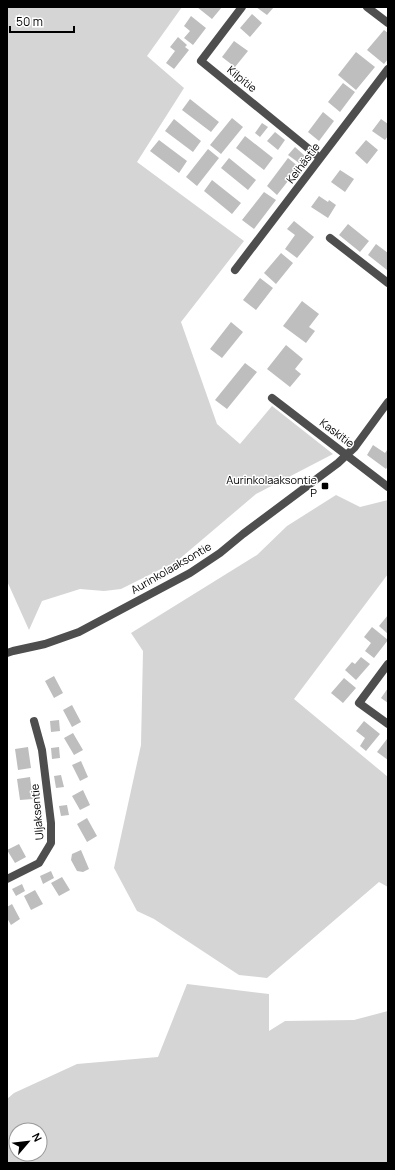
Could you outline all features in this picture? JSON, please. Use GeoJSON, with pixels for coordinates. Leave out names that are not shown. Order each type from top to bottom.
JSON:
{"type":"FeatureCollection","features":[{"type":"Feature","properties":{"kind":"street","name":"Kilpitie"},"geometry":{"type":"LineString","coordinates":[[242,7],[201,61],[320,158]]}},
{"type":"Feature","properties":{"kind":"street"},"geometry":{"type":"LineString","coordinates":[[367,7],[388,23]]}},
{"type":"Feature","properties":{"kind":"street","name":"Keihästie"},"geometry":{"type":"LineString","coordinates":[[234,270],[388,69]]}},
{"type":"Feature","properties":{"kind":"street"},"geometry":{"type":"LineString","coordinates":[[330,238],[388,283]]}},
{"type":"Feature","properties":{"kind":"street","name":"Kaskitie"},"geometry":{"type":"LineString","coordinates":[[272,398],[388,487]]}},
{"type":"Feature","properties":{"kind":"street","name":"Aurinkolaaksontie"},"geometry":{"type":"LineString","coordinates":[[7,653],[45,644],[78,632],[190,573],[220,554],[242,534],[330,470],[348,455],[388,402]]}},
{"type":"Feature","properties":{"kind":"street"},"geometry":{"type":"LineString","coordinates":[[388,664],[359,703],[388,724]]}},
{"type":"Feature","properties":{"kind":"street","name":"Uljaksentie"},"geometry":{"type":"LineString","coordinates":[[7,878],[39,863],[51,843],[51,823],[42,750],[34,721]]}},
{"type":"Feature","properties":{"kind":"shaded area"},"geometry":{"type":"Polygon","coordinates":[[[7,7],[182,7],[147,56],[184,88],[137,162],[244,241],[181,322],[217,424],[240,444],[272,406],[333,454],[256,494],[177,561],[121,589],[104,591],[80,589],[42,601],[29,630],[7,581],[7,7]]]}},
{"type":"Feature","properties":{"kind":"shaded area"},"geometry":{"type":"Polygon","coordinates":[[[336,495],[360,507],[388,500],[388,574],[294,699],[388,777],[388,887],[379,882],[267,978],[239,975],[154,919],[137,911],[114,868],[141,745],[143,651],[131,633],[257,555],[287,526],[336,495]]]}},
{"type":"Feature","properties":{"kind":"shaded area"},"geometry":{"type":"Polygon","coordinates":[[[187,984],[269,994],[269,1031],[285,1021],[354,1020],[388,1011],[388,1163],[7,1163],[7,1099],[14,1093],[77,1064],[158,1057],[187,984]]]}},
{"type":"Feature","properties":{"kind":"building"},"geometry":{"type":"Polygon","coordinates":[[[197,7],[222,7],[212,19],[197,7]]]}},
{"type":"Feature","properties":{"kind":"building"},"geometry":{"type":"Polygon","coordinates":[[[256,7],[274,7],[267,15],[256,7]]]}},
{"type":"Feature","properties":{"kind":"building"},"geometry":{"type":"Polygon","coordinates":[[[252,14],[262,23],[250,37],[240,28],[252,14]]]}},
{"type":"Feature","properties":{"kind":"building"},"geometry":{"type":"Polygon","coordinates":[[[191,16],[206,28],[193,45],[184,38],[190,31],[184,26],[191,16]]]}},
{"type":"Feature","properties":{"kind":"building"},"geometry":{"type":"Polygon","coordinates":[[[384,30],[388,33],[388,59],[384,64],[367,50],[384,30]]]}},
{"type":"Feature","properties":{"kind":"building"},"geometry":{"type":"Polygon","coordinates":[[[178,37],[187,45],[185,47],[189,50],[174,69],[166,63],[175,51],[170,47],[178,37]]]}},
{"type":"Feature","properties":{"kind":"building"},"geometry":{"type":"Polygon","coordinates":[[[234,41],[248,51],[235,67],[222,57],[234,41]]]}},
{"type":"Feature","properties":{"kind":"building"},"geometry":{"type":"Polygon","coordinates":[[[356,52],[375,67],[356,90],[338,75],[356,52]]]}},
{"type":"Feature","properties":{"kind":"building"},"geometry":{"type":"Polygon","coordinates":[[[343,83],[355,92],[340,112],[328,102],[343,83]]]}},
{"type":"Feature","properties":{"kind":"building"},"geometry":{"type":"Polygon","coordinates":[[[190,99],[219,122],[211,132],[182,110],[190,99]]]}},
{"type":"Feature","properties":{"kind":"building"},"geometry":{"type":"Polygon","coordinates":[[[323,112],[334,121],[319,141],[308,132],[323,112]]]}},
{"type":"Feature","properties":{"kind":"building"},"geometry":{"type":"Polygon","coordinates":[[[232,118],[243,127],[221,154],[210,145],[232,118]]]}},
{"type":"Feature","properties":{"kind":"building"},"geometry":{"type":"Polygon","coordinates":[[[174,119],[201,141],[193,152],[165,131],[174,119]]]}},
{"type":"Feature","properties":{"kind":"building"},"geometry":{"type":"Polygon","coordinates":[[[381,119],[388,124],[388,136],[385,140],[372,131],[381,119]]]}},
{"type":"Feature","properties":{"kind":"building"},"geometry":{"type":"Polygon","coordinates":[[[262,123],[268,127],[260,137],[255,133],[262,123]]]}},
{"type":"Feature","properties":{"kind":"building"},"geometry":{"type":"Polygon","coordinates":[[[275,132],[285,140],[278,150],[267,141],[275,132]]]}},
{"type":"Feature","properties":{"kind":"building"},"geometry":{"type":"Polygon","coordinates":[[[245,136],[273,158],[264,170],[236,148],[245,136]]]}},
{"type":"Feature","properties":{"kind":"building"},"geometry":{"type":"Polygon","coordinates":[[[159,140],[187,161],[179,173],[150,151],[159,140]]]}},
{"type":"Feature","properties":{"kind":"building"},"geometry":{"type":"Polygon","coordinates":[[[366,140],[378,150],[367,164],[355,153],[366,140]]]}},
{"type":"Feature","properties":{"kind":"building"},"geometry":{"type":"Polygon","coordinates":[[[295,147],[305,156],[299,163],[288,155],[295,147]]]}},
{"type":"Feature","properties":{"kind":"building"},"geometry":{"type":"Polygon","coordinates":[[[208,149],[219,158],[197,186],[186,177],[208,149]]]}},
{"type":"Feature","properties":{"kind":"building"},"geometry":{"type":"Polygon","coordinates":[[[229,158],[256,180],[248,190],[221,168],[229,158]]]}},
{"type":"Feature","properties":{"kind":"building"},"geometry":{"type":"Polygon","coordinates":[[[288,158],[299,167],[277,195],[267,186],[288,158]]]}},
{"type":"Feature","properties":{"kind":"building"},"geometry":{"type":"Polygon","coordinates":[[[340,170],[354,179],[345,192],[331,182],[340,170]]]}},
{"type":"Feature","properties":{"kind":"building"},"geometry":{"type":"Polygon","coordinates":[[[212,180],[241,203],[232,214],[204,191],[212,180]]]}},
{"type":"Feature","properties":{"kind":"building"},"geometry":{"type":"Polygon","coordinates":[[[264,192],[276,200],[254,229],[242,220],[264,192]]]}},
{"type":"Feature","properties":{"kind":"building"},"geometry":{"type":"Polygon","coordinates":[[[319,196],[336,205],[328,218],[311,207],[319,196]]]}},
{"type":"Feature","properties":{"kind":"building"},"geometry":{"type":"Polygon","coordinates":[[[294,221],[314,237],[297,258],[285,249],[295,235],[287,229],[294,221]]]}},
{"type":"Feature","properties":{"kind":"building"},"geometry":{"type":"Polygon","coordinates":[[[348,224],[369,241],[360,252],[339,235],[348,224]]]}},
{"type":"Feature","properties":{"kind":"building"},"geometry":{"type":"Polygon","coordinates":[[[376,244],[388,253],[387,270],[368,255],[376,244]]]}},
{"type":"Feature","properties":{"kind":"building"},"geometry":{"type":"Polygon","coordinates":[[[281,253],[293,263],[276,284],[264,273],[281,253]]]}},
{"type":"Feature","properties":{"kind":"building"},"geometry":{"type":"Polygon","coordinates":[[[260,278],[273,288],[256,310],[243,300],[260,278]]]}},
{"type":"Feature","properties":{"kind":"building"},"geometry":{"type":"Polygon","coordinates":[[[302,301],[319,314],[309,327],[315,331],[306,343],[283,326],[302,301]]]}},
{"type":"Feature","properties":{"kind":"building"},"geometry":{"type":"Polygon","coordinates":[[[231,322],[243,332],[222,358],[210,349],[231,322]]]}},
{"type":"Feature","properties":{"kind":"building"},"geometry":{"type":"Polygon","coordinates":[[[286,345],[303,359],[295,369],[301,374],[290,387],[267,369],[286,345]]]}},
{"type":"Feature","properties":{"kind":"building"},"geometry":{"type":"Polygon","coordinates":[[[245,363],[257,372],[227,409],[215,400],[245,363]]]}},
{"type":"Feature","properties":{"kind":"building"},"geometry":{"type":"Polygon","coordinates":[[[373,445],[385,453],[388,449],[388,466],[386,469],[367,455],[373,445]]]}},
{"type":"Feature","properties":{"kind":"building"},"geometry":{"type":"Polygon","coordinates":[[[388,615],[388,634],[379,626],[388,615]]]}},
{"type":"Feature","properties":{"kind":"building"},"geometry":{"type":"Polygon","coordinates":[[[372,627],[388,640],[374,658],[365,651],[371,643],[364,637],[372,627]]]}},
{"type":"Feature","properties":{"kind":"building"},"geometry":{"type":"Polygon","coordinates":[[[361,657],[370,664],[356,680],[345,670],[352,662],[355,664],[361,657]]]}},
{"type":"Feature","properties":{"kind":"building"},"geometry":{"type":"Polygon","coordinates":[[[54,676],[63,693],[54,698],[45,681],[54,676]]]}},
{"type":"Feature","properties":{"kind":"building"},"geometry":{"type":"Polygon","coordinates":[[[344,678],[356,688],[343,703],[331,693],[344,678]]]}},
{"type":"Feature","properties":{"kind":"building"},"geometry":{"type":"Polygon","coordinates":[[[388,688],[388,703],[381,698],[388,688]]]}},
{"type":"Feature","properties":{"kind":"building"},"geometry":{"type":"Polygon","coordinates":[[[72,705],[81,722],[72,727],[63,710],[72,705]]]}},
{"type":"Feature","properties":{"kind":"building"},"geometry":{"type":"Polygon","coordinates":[[[59,720],[60,731],[51,732],[50,721],[59,720]]]}},
{"type":"Feature","properties":{"kind":"building"},"geometry":{"type":"Polygon","coordinates":[[[364,721],[380,734],[366,751],[360,746],[365,738],[356,731],[364,721]]]}},
{"type":"Feature","properties":{"kind":"building"},"geometry":{"type":"Polygon","coordinates":[[[73,733],[83,750],[74,755],[64,738],[73,733]]]}},
{"type":"Feature","properties":{"kind":"building"},"geometry":{"type":"Polygon","coordinates":[[[387,739],[388,740],[388,760],[377,752],[387,739]]]}},
{"type":"Feature","properties":{"kind":"building"},"geometry":{"type":"Polygon","coordinates":[[[28,747],[31,768],[18,770],[15,749],[28,747]]]}},
{"type":"Feature","properties":{"kind":"building"},"geometry":{"type":"Polygon","coordinates":[[[59,747],[60,758],[52,759],[51,748],[59,747]]]}},
{"type":"Feature","properties":{"kind":"building"},"geometry":{"type":"Polygon","coordinates":[[[81,761],[88,777],[80,781],[72,765],[81,761]]]}},
{"type":"Feature","properties":{"kind":"building"},"geometry":{"type":"Polygon","coordinates":[[[61,775],[64,787],[56,788],[54,776],[61,775]]]}},
{"type":"Feature","properties":{"kind":"building"},"geometry":{"type":"Polygon","coordinates":[[[30,777],[33,799],[20,800],[17,779],[30,777]]]}},
{"type":"Feature","properties":{"kind":"building"},"geometry":{"type":"Polygon","coordinates":[[[83,790],[90,805],[80,810],[72,796],[83,790]]]}},
{"type":"Feature","properties":{"kind":"building"},"geometry":{"type":"Polygon","coordinates":[[[67,805],[69,815],[61,816],[59,806],[67,805]]]}},
{"type":"Feature","properties":{"kind":"building"},"geometry":{"type":"Polygon","coordinates":[[[87,818],[97,836],[87,842],[77,824],[87,818]]]}},
{"type":"Feature","properties":{"kind":"building"},"geometry":{"type":"Polygon","coordinates":[[[19,844],[26,857],[15,863],[7,850],[19,844]]]}},
{"type":"Feature","properties":{"kind":"building"},"geometry":{"type":"Polygon","coordinates":[[[81,850],[89,869],[83,872],[77,871],[71,860],[72,854],[81,850]]]}},
{"type":"Feature","properties":{"kind":"building"},"geometry":{"type":"Polygon","coordinates":[[[51,871],[54,878],[43,884],[40,876],[51,871]]]}},
{"type":"Feature","properties":{"kind":"building"},"geometry":{"type":"Polygon","coordinates":[[[62,877],[70,890],[59,896],[51,883],[62,877]]]}},
{"type":"Feature","properties":{"kind":"building"},"geometry":{"type":"Polygon","coordinates":[[[22,884],[25,891],[16,896],[12,889],[22,884]]]}},
{"type":"Feature","properties":{"kind":"building"},"geometry":{"type":"Polygon","coordinates":[[[35,890],[43,904],[31,910],[24,896],[35,890]]]}},
{"type":"Feature","properties":{"kind":"building"},"geometry":{"type":"Polygon","coordinates":[[[12,904],[20,919],[11,925],[7,918],[7,907],[12,904]]]}},
{"type":"Feature","properties":{"kind":"place","name":"Aurinkolaaksontie P"},"geometry":{"type":"Point","coordinates":[325,486]}}]}
